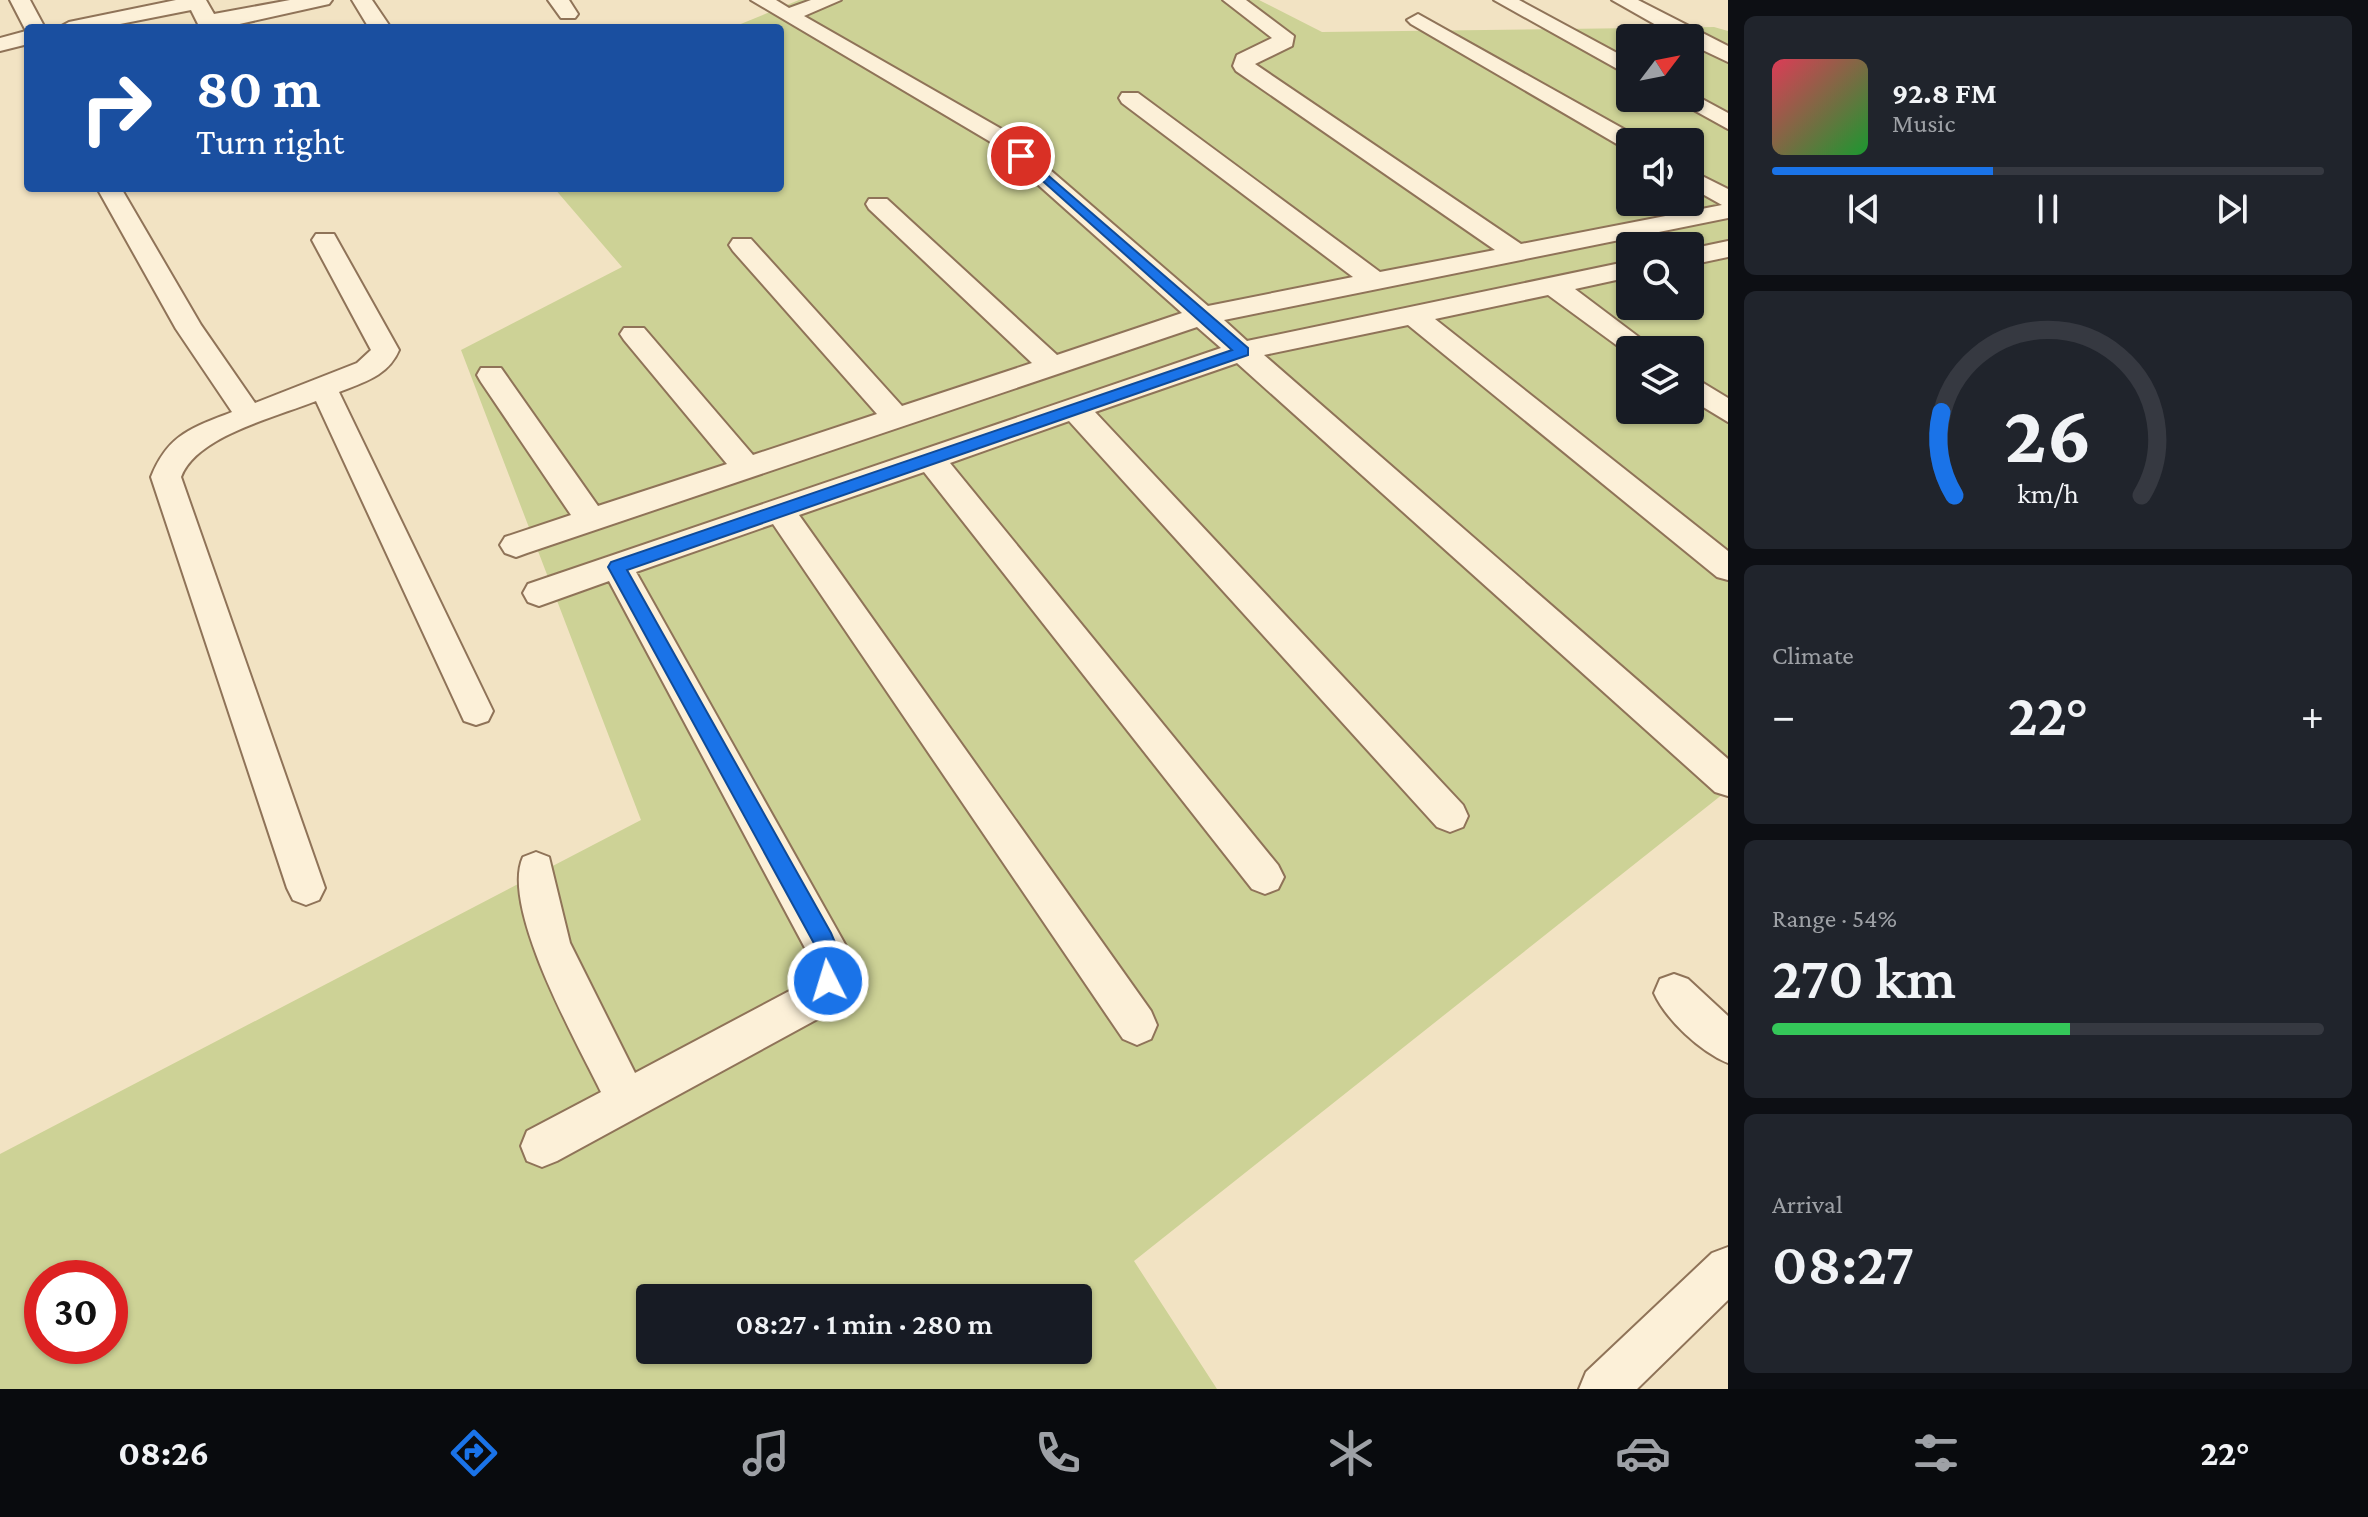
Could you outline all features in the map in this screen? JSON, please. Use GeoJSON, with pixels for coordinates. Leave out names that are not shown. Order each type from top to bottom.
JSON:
{"type":"FeatureCollection","features":[{"type":"Feature","properties":{"kind":"street"},"geometry":{"type":"LineString","coordinates":[[19,37],[20,0]]}},
{"type":"Feature","properties":{"kind":"street"},"geometry":{"type":"LineString","coordinates":[[214,24],[322,0]]}},
{"type":"Feature","properties":{"kind":"street"},"geometry":{"type":"LineString","coordinates":[[362,0],[377,24]]}},
{"type":"Feature","properties":{"kind":"street"},"geometry":{"type":"LineString","coordinates":[[761,0],[997,136],[1728,781]]}},
{"type":"Feature","properties":{"kind":"street"},"geometry":{"type":"LineString","coordinates":[[788,15],[831,0]]}},
{"type":"Feature","properties":{"kind":"street"},"geometry":{"type":"LineString","coordinates":[[1233,0],[1283,36],[1284,41],[1245,60],[1244,66],[1517,253]]}},
{"type":"Feature","properties":{"kind":"street"},"geometry":{"type":"LineString","coordinates":[[1504,0],[1616,61]]}},
{"type":"Feature","properties":{"kind":"street"},"geometry":{"type":"LineString","coordinates":[[1622,0],[1728,55]]}},
{"type":"Feature","properties":{"kind":"street"},"geometry":{"type":"LineString","coordinates":[[89,24],[197,2],[208,24]]}},
{"type":"Feature","properties":{"kind":"street"},"geometry":{"type":"LineString","coordinates":[[1418,20],[1616,134]]}},
{"type":"Feature","properties":{"kind":"street"},"geometry":{"type":"LineString","coordinates":[[1130,98],[1375,281]]}},
{"type":"Feature","properties":{"kind":"street"},"geometry":{"type":"LineString","coordinates":[[1704,109],[1728,122]]}},
{"type":"Feature","properties":{"kind":"street"},"geometry":{"type":"LineString","coordinates":[[1704,185],[1728,199]]}},
{"type":"Feature","properties":{"kind":"street"},"geometry":{"type":"LineString","coordinates":[[111,192],[190,329],[249,416]]}},
{"type":"Feature","properties":{"kind":"street"},"geometry":{"type":"LineString","coordinates":[[878,204],[1052,366]]}},
{"type":"Feature","properties":{"kind":"street"},"geometry":{"type":"LineString","coordinates":[[516,545],[1202,316],[1728,211]]}},
{"type":"Feature","properties":{"kind":"street"},"geometry":{"type":"LineString","coordinates":[[306,888],[166,477],[174,456],[192,443],[249,416],[367,370],[381,360],[385,350],[325,240]]}},
{"type":"Feature","properties":{"kind":"street"},"geometry":{"type":"LineString","coordinates":[[742,245],[897,418]]}},
{"type":"Feature","properties":{"kind":"street"},"geometry":{"type":"LineString","coordinates":[[1704,254],[1728,249]]}},
{"type":"Feature","properties":{"kind":"street"},"geometry":{"type":"LineString","coordinates":[[1464,264],[1510,295]]}},
{"type":"Feature","properties":{"kind":"street"},"geometry":{"type":"LineString","coordinates":[[539,593],[1242,351],[1616,272]]}},
{"type":"Feature","properties":{"kind":"street"},"geometry":{"type":"LineString","coordinates":[[1553,286],[1623,336]]}},
{"type":"Feature","properties":{"kind":"street"},"geometry":{"type":"LineString","coordinates":[[1413,315],[1728,568]]}},
{"type":"Feature","properties":{"kind":"street"},"geometry":{"type":"LineString","coordinates":[[634,334],[747,468]]}},
{"type":"Feature","properties":{"kind":"street"},"geometry":{"type":"LineString","coordinates":[[491,375],[591,520]]}},
{"type":"Feature","properties":{"kind":"street"},"geometry":{"type":"LineString","coordinates":[[323,387],[476,711]]}},
{"type":"Feature","properties":{"kind":"street"},"geometry":{"type":"LineString","coordinates":[[1704,394],[1727,410]]}},
{"type":"Feature","properties":{"kind":"street"},"geometry":{"type":"LineString","coordinates":[[1075,409],[1450,816]]}},
{"type":"Feature","properties":{"kind":"street"},"geometry":{"type":"LineString","coordinates":[[930,459],[1265,877]]}},
{"type":"Feature","properties":{"kind":"street"},"geometry":{"type":"LineString","coordinates":[[780,511],[1137,1025]]}},
{"type":"Feature","properties":{"kind":"street"},"geometry":{"type":"LineString","coordinates":[[542,1146],[809,1002],[828,981],[832,959],[617,567]]}},
{"type":"Feature","properties":{"kind":"street"},"geometry":{"type":"LineString","coordinates":[[536,869],[551,946],[627,1101]]}},
{"type":"Feature","properties":{"kind":"street"},"geometry":{"type":"LineString","coordinates":[[1674,993],[1728,1043]]}},
{"type":"Feature","properties":{"kind":"street"},"geometry":{"type":"LineString","coordinates":[[1603,1389],[1728,1269]]}},
{"type":"Feature","properties":{"kind":"green space"},"geometry":{"type":"Polygon","coordinates":[[[799,0],[1259,0],[1322,32],[1616,28],[1616,112],[1704,112],[1704,27],[1728,31],[1728,790],[1134,1261],[1217,1389],[0,1389],[0,1154],[641,820],[461,350],[622,267],[557,192],[784,192],[784,24],[741,24],[799,0]]]}},
{"type":"Feature","properties":{"kind":"route"},"geometry":{"type":"LineString","coordinates":[[828,981],[832,959],[824,940],[617,567],[1242,351],[1021,156]]}}]}
